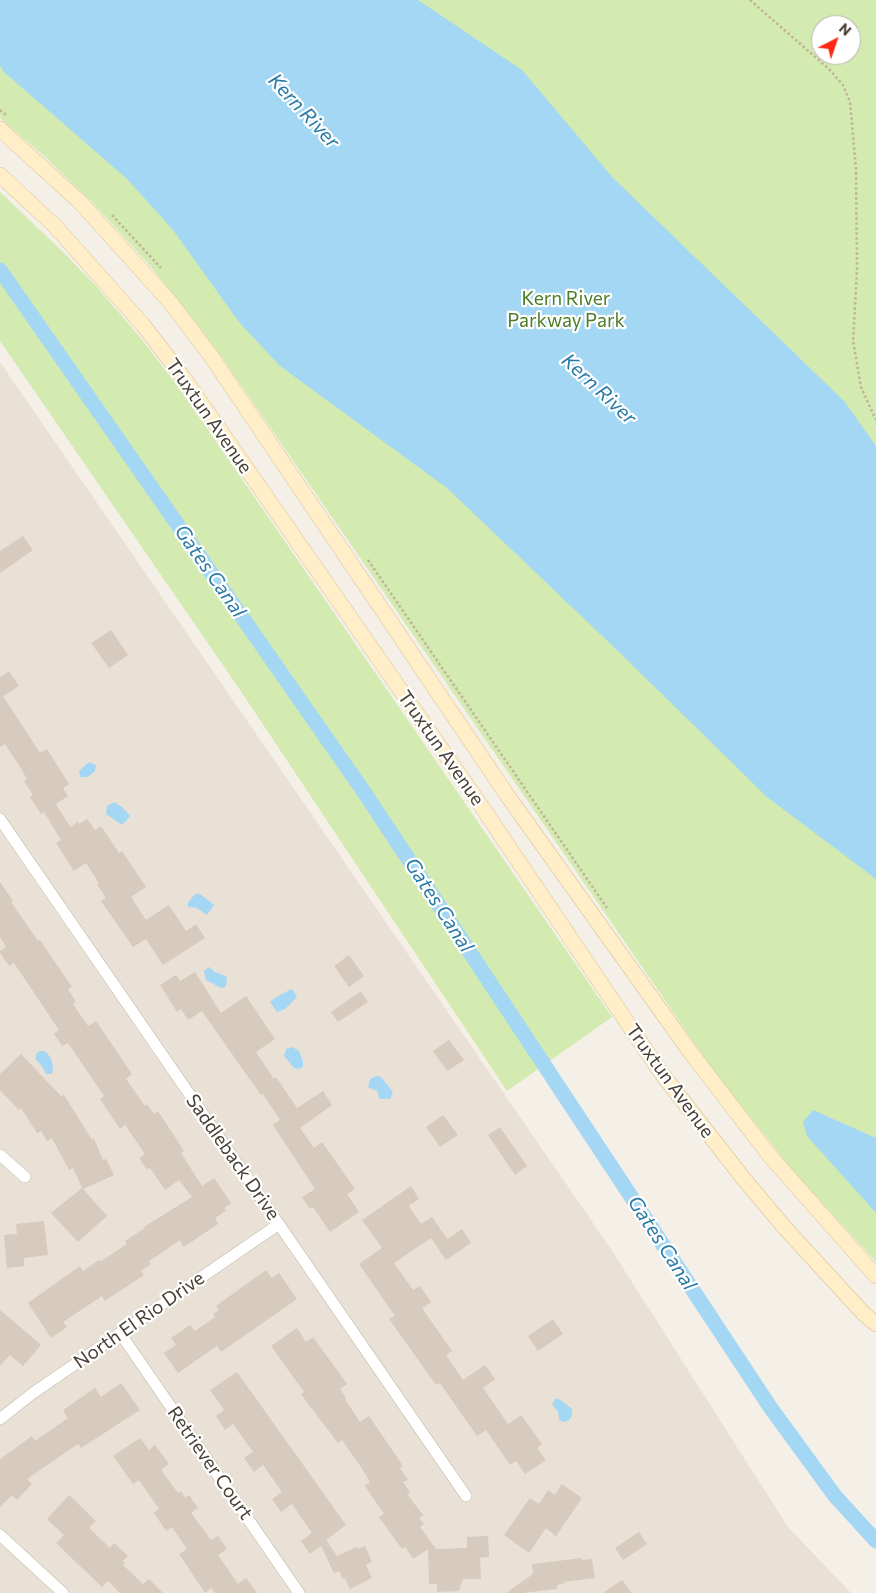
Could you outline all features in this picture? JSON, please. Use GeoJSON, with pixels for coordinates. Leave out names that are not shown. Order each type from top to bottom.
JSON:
{"type":"FeatureCollection","features":[{"type":"Feature","properties":{"kind":"main road","name":"Truxtun Avenue"},"geometry":{"type":"LineString","coordinates":[[0,129],[80,202],[170,302],[211,356],[507,794],[691,1053],[770,1156],[876,1276]]}},
{"type":"Feature","properties":{"kind":"main road","name":"Truxtun Avenue"},"geometry":{"type":"LineString","coordinates":[[0,176],[55,226],[143,324],[183,377],[486,813],[662,1074],[742,1178],[858,1308],[876,1324]]}},
{"type":"Feature","properties":{"kind":"street","name":"Saddleback Drive"},"geometry":{"type":"LineString","coordinates":[[0,819],[466,1496]]}},
{"type":"Feature","properties":{"kind":"street"},"geometry":{"type":"LineString","coordinates":[[0,1155],[25,1177]]}},
{"type":"Feature","properties":{"kind":"street","name":"North El Rio Drive"},"geometry":{"type":"LineString","coordinates":[[1,1415],[279,1224]]}},
{"type":"Feature","properties":{"kind":"street","name":"Retriever Court"},"geometry":{"type":"LineString","coordinates":[[120,1333],[299,1593]]}},
{"type":"Feature","properties":{"kind":"street"},"geometry":{"type":"LineString","coordinates":[[0,1535],[63,1593]]}},
{"type":"Feature","properties":{"kind":"path"},"geometry":{"type":"LineString","coordinates":[[750,0],[829,69],[843,85],[850,102],[856,169],[856,270],[853,341],[861,387],[876,420]]}},
{"type":"Feature","properties":{"kind":"shaded area"},"geometry":{"type":"Polygon","coordinates":[[[0,362],[611,1249],[788,1527],[851,1593],[0,1593],[0,362]]]}},
{"type":"Feature","properties":{"kind":"green space","name":"Kern River Parkway Park"},"geometry":{"type":"Polygon","coordinates":[[[0,0],[876,0],[876,1262],[794,1172],[713,1070],[221,356],[194,320],[152,268],[92,202],[43,155],[0,118],[0,0]]]}},
{"type":"Feature","properties":{"kind":"green space"},"geometry":{"type":"Polygon","coordinates":[[[0,192],[95,285],[139,336],[180,389],[612,1017],[507,1091],[240,690],[0,341],[0,192]]]}},
{"type":"Feature","properties":{"kind":"water","name":"Kern River"},"geometry":{"type":"Polygon","coordinates":[[[0,0],[418,0],[522,70],[613,178],[844,401],[876,446],[876,879],[767,797],[619,652],[447,488],[280,366],[239,322],[173,230],[126,178],[4,72],[0,66],[0,0]]]}},
{"type":"Feature","properties":{"kind":"water"},"geometry":{"type":"Polygon","coordinates":[[[89,762],[96,765],[95,771],[88,777],[80,777],[79,771],[89,762]]]}},
{"type":"Feature","properties":{"kind":"water"},"geometry":{"type":"Polygon","coordinates":[[[114,802],[122,807],[130,816],[122,825],[106,814],[107,806],[114,802]]]}},
{"type":"Feature","properties":{"kind":"water"},"geometry":{"type":"Polygon","coordinates":[[[195,894],[200,894],[214,905],[207,915],[197,908],[189,907],[187,904],[195,894]]]}},
{"type":"Feature","properties":{"kind":"water"},"geometry":{"type":"Polygon","coordinates":[[[209,967],[215,972],[226,976],[227,982],[225,987],[221,988],[206,980],[204,971],[209,967]]]}},
{"type":"Feature","properties":{"kind":"water"},"geometry":{"type":"Polygon","coordinates":[[[292,989],[297,997],[285,1009],[277,1012],[270,1002],[292,989]]]}},
{"type":"Feature","properties":{"kind":"water"},"geometry":{"type":"Polygon","coordinates":[[[292,1047],[299,1051],[303,1061],[303,1066],[300,1069],[294,1068],[284,1056],[286,1049],[292,1047]]]}},
{"type":"Feature","properties":{"kind":"water"},"geometry":{"type":"Polygon","coordinates":[[[40,1051],[45,1051],[51,1058],[52,1074],[46,1074],[42,1066],[35,1059],[40,1051]]]}},
{"type":"Feature","properties":{"kind":"water"},"geometry":{"type":"Polygon","coordinates":[[[377,1076],[381,1077],[393,1093],[390,1099],[380,1099],[377,1091],[368,1087],[370,1079],[377,1076]]]}},
{"type":"Feature","properties":{"kind":"water"},"geometry":{"type":"Polygon","coordinates":[[[813,1110],[876,1138],[876,1213],[807,1136],[803,1122],[813,1110]]]}},
{"type":"Feature","properties":{"kind":"water"},"geometry":{"type":"Polygon","coordinates":[[[555,1399],[562,1401],[572,1409],[572,1416],[568,1421],[563,1422],[559,1419],[558,1411],[552,1405],[555,1399]]]}},
{"type":"Feature","properties":{"kind":"building"},"geometry":{"type":"Polygon","coordinates":[[[23,536],[33,550],[0,573],[0,551],[23,536]]]}},
{"type":"Feature","properties":{"kind":"building"},"geometry":{"type":"Polygon","coordinates":[[[111,630],[128,655],[109,668],[91,643],[111,630]]]}},
{"type":"Feature","properties":{"kind":"building"},"geometry":{"type":"Polygon","coordinates":[[[9,671],[19,686],[3,696],[40,753],[47,749],[69,784],[63,788],[68,796],[56,804],[70,827],[87,819],[95,830],[101,826],[119,853],[122,851],[146,887],[131,897],[146,920],[169,905],[186,931],[196,924],[205,938],[163,965],[146,939],[133,947],[101,901],[106,898],[86,863],[74,871],[56,843],[61,840],[44,812],[41,814],[30,797],[33,795],[24,781],[27,779],[20,767],[5,744],[0,747],[0,677],[9,671]]]}},
{"type":"Feature","properties":{"kind":"building"},"geometry":{"type":"Polygon","coordinates":[[[0,882],[13,901],[11,902],[72,987],[68,989],[76,1002],[73,1004],[88,1026],[96,1021],[132,1074],[126,1079],[145,1106],[147,1104],[154,1114],[158,1111],[184,1151],[181,1153],[202,1186],[214,1178],[231,1203],[224,1208],[226,1211],[215,1218],[218,1224],[184,1247],[180,1240],[149,1261],[151,1264],[141,1271],[144,1275],[105,1301],[102,1296],[63,1322],[67,1327],[51,1338],[28,1303],[80,1266],[83,1271],[99,1260],[100,1262],[127,1244],[125,1241],[144,1227],[192,1197],[179,1180],[165,1190],[150,1168],[147,1170],[139,1158],[145,1154],[125,1125],[120,1129],[100,1099],[104,1096],[68,1043],[62,1046],[54,1034],[59,1030],[14,963],[9,966],[0,953],[6,947],[0,937],[0,882]]]}},
{"type":"Feature","properties":{"kind":"building"},"geometry":{"type":"Polygon","coordinates":[[[349,955],[364,976],[349,987],[334,966],[349,955]]]}},
{"type":"Feature","properties":{"kind":"building"},"geometry":{"type":"Polygon","coordinates":[[[195,972],[221,1013],[246,996],[275,1039],[256,1052],[297,1108],[323,1091],[332,1105],[300,1128],[314,1148],[322,1142],[355,1189],[347,1194],[359,1212],[330,1232],[313,1207],[310,1209],[302,1197],[315,1189],[273,1125],[280,1120],[263,1094],[261,1095],[202,1011],[188,1020],[181,1009],[177,1012],[160,985],[176,975],[180,981],[195,972]]]}},
{"type":"Feature","properties":{"kind":"building"},"geometry":{"type":"Polygon","coordinates":[[[361,991],[368,1002],[338,1022],[331,1012],[361,991]]]}},
{"type":"Feature","properties":{"kind":"building"},"geometry":{"type":"Polygon","coordinates":[[[449,1040],[464,1060],[447,1071],[433,1051],[449,1040]]]}},
{"type":"Feature","properties":{"kind":"building"},"geometry":{"type":"Polygon","coordinates":[[[21,1054],[61,1096],[64,1095],[92,1140],[94,1139],[103,1160],[106,1159],[114,1175],[83,1189],[107,1216],[78,1242],[51,1213],[82,1188],[73,1168],[69,1170],[52,1138],[47,1141],[41,1131],[37,1133],[21,1108],[19,1110],[0,1090],[0,1074],[21,1054]]]}},
{"type":"Feature","properties":{"kind":"building"},"geometry":{"type":"Polygon","coordinates":[[[443,1115],[458,1135],[440,1147],[426,1127],[443,1115]]]}},
{"type":"Feature","properties":{"kind":"building"},"geometry":{"type":"Polygon","coordinates":[[[500,1127],[527,1166],[515,1175],[488,1135],[500,1127]]]}},
{"type":"Feature","properties":{"kind":"building"},"geometry":{"type":"Polygon","coordinates":[[[411,1186],[419,1199],[409,1206],[421,1224],[432,1217],[447,1239],[462,1229],[471,1243],[446,1260],[431,1238],[394,1263],[413,1290],[420,1286],[431,1302],[422,1308],[452,1351],[446,1355],[463,1380],[485,1365],[495,1379],[483,1388],[508,1424],[521,1415],[542,1444],[537,1448],[546,1460],[525,1474],[516,1461],[510,1465],[486,1430],[477,1436],[440,1383],[436,1385],[389,1319],[395,1316],[359,1264],[382,1248],[362,1220],[411,1186]]]}},
{"type":"Feature","properties":{"kind":"building"},"geometry":{"type":"Polygon","coordinates":[[[44,1221],[48,1255],[24,1258],[24,1266],[7,1268],[4,1235],[17,1234],[16,1224],[44,1221]]]}},
{"type":"Feature","properties":{"kind":"building"},"geometry":{"type":"Polygon","coordinates":[[[266,1270],[272,1278],[279,1273],[297,1299],[221,1352],[217,1346],[178,1373],[164,1353],[176,1345],[171,1338],[190,1325],[195,1331],[215,1317],[213,1314],[219,1310],[216,1306],[266,1270]]]}},
{"type":"Feature","properties":{"kind":"building"},"geometry":{"type":"Polygon","coordinates":[[[0,1310],[41,1345],[23,1366],[10,1355],[0,1366],[0,1310]]]}},
{"type":"Feature","properties":{"kind":"building"},"geometry":{"type":"Polygon","coordinates":[[[553,1319],[563,1334],[538,1351],[528,1336],[553,1319]]]}},
{"type":"Feature","properties":{"kind":"building"},"geometry":{"type":"Polygon","coordinates":[[[297,1328],[306,1342],[313,1337],[347,1384],[340,1389],[360,1422],[369,1416],[403,1466],[400,1468],[408,1480],[403,1482],[410,1492],[407,1494],[423,1515],[419,1518],[424,1524],[420,1527],[436,1549],[467,1548],[467,1537],[488,1536],[489,1557],[480,1558],[481,1579],[463,1579],[459,1591],[437,1592],[437,1584],[429,1584],[428,1549],[413,1559],[405,1547],[402,1549],[379,1517],[384,1514],[365,1486],[370,1482],[361,1467],[342,1440],[338,1443],[309,1405],[301,1394],[304,1392],[271,1346],[297,1328]]]}},
{"type":"Feature","properties":{"kind":"building"},"geometry":{"type":"Polygon","coordinates":[[[237,1372],[346,1525],[326,1540],[337,1556],[357,1547],[358,1549],[365,1546],[372,1562],[366,1565],[372,1578],[350,1589],[339,1571],[334,1573],[321,1546],[310,1554],[301,1541],[312,1533],[292,1504],[281,1512],[272,1499],[282,1492],[263,1465],[254,1472],[244,1458],[253,1452],[233,1424],[225,1430],[216,1416],[224,1410],[210,1390],[237,1372]]]}},
{"type":"Feature","properties":{"kind":"building"},"geometry":{"type":"Polygon","coordinates":[[[121,1383],[140,1410],[81,1448],[78,1444],[27,1479],[32,1484],[17,1500],[12,1495],[0,1507],[0,1460],[32,1436],[35,1441],[68,1418],[63,1410],[95,1388],[101,1397],[121,1383]]]}},
{"type":"Feature","properties":{"kind":"building"},"geometry":{"type":"Polygon","coordinates":[[[140,1438],[149,1450],[155,1445],[169,1464],[161,1470],[178,1493],[181,1491],[185,1498],[189,1495],[198,1508],[191,1513],[211,1540],[218,1536],[227,1549],[218,1555],[238,1584],[246,1578],[257,1593],[215,1593],[211,1588],[205,1593],[179,1554],[187,1549],[172,1527],[166,1531],[154,1513],[159,1509],[139,1480],[133,1484],[113,1456],[140,1438]]]}},
{"type":"Feature","properties":{"kind":"building"},"geometry":{"type":"Polygon","coordinates":[[[562,1484],[582,1498],[556,1536],[546,1528],[529,1553],[504,1535],[530,1498],[539,1504],[548,1490],[555,1495],[562,1484]]]}},
{"type":"Feature","properties":{"kind":"building"},"geometry":{"type":"Polygon","coordinates":[[[69,1495],[96,1521],[89,1528],[110,1548],[114,1543],[128,1556],[123,1561],[125,1563],[123,1565],[143,1584],[149,1579],[163,1593],[120,1593],[108,1581],[102,1587],[56,1543],[64,1535],[47,1519],[69,1495]]]}},
{"type":"Feature","properties":{"kind":"building"},"geometry":{"type":"Polygon","coordinates":[[[639,1532],[647,1544],[623,1560],[615,1548],[639,1532]]]}},
{"type":"Feature","properties":{"kind":"building"},"geometry":{"type":"Polygon","coordinates":[[[582,1558],[582,1560],[592,1559],[595,1578],[563,1582],[564,1584],[557,1585],[557,1589],[506,1593],[533,1574],[532,1564],[582,1558]]]}},
{"type":"Feature","properties":{"kind":"building"},"geometry":{"type":"Polygon","coordinates":[[[622,1580],[632,1593],[603,1593],[622,1580]]]}},
{"type":"Feature","properties":{"kind":"waterway","name":"Gates Canal"},"geometry":{"type":"LineString","coordinates":[[0,270],[364,792],[770,1407],[835,1496],[876,1541]]}}]}
